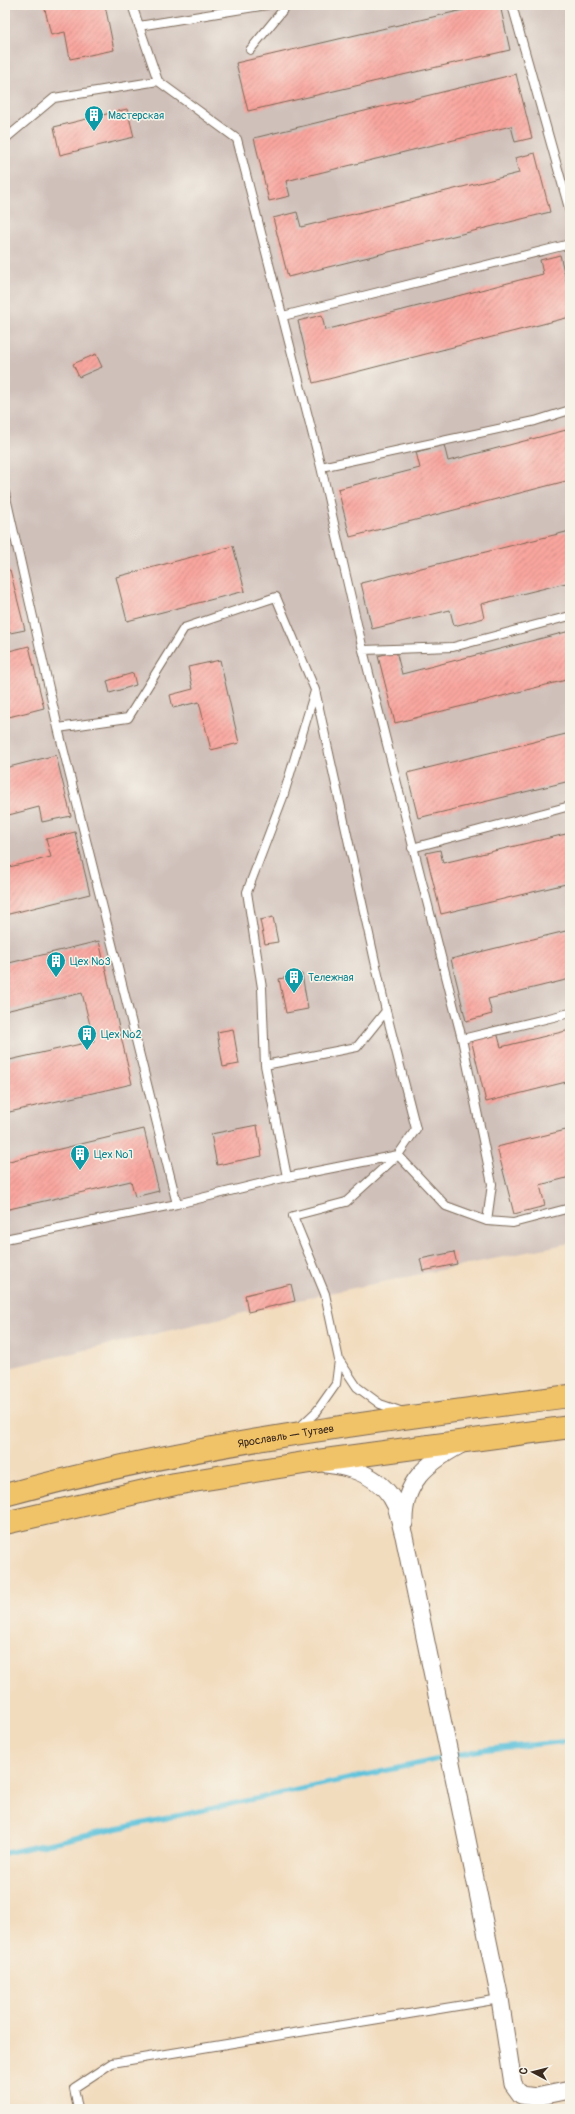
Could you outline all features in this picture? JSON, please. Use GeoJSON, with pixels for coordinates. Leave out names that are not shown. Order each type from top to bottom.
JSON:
{"type":"FeatureCollection","features":[{"type":"Feature","properties":{"kind":"main road","name":"Ярославль — Тутаев"},"geometry":{"type":"LineString","coordinates":[[5,1495],[139,1463],[270,1438],[416,1416],[570,1396]]}},
{"type":"Feature","properties":{"kind":"main road"},"geometry":{"type":"LineString","coordinates":[[5,1523],[175,1484],[310,1462],[570,1428]]}},
{"type":"Feature","properties":{"kind":"street"},"geometry":{"type":"LineString","coordinates":[[404,1536],[404,1514],[409,1493],[420,1472],[436,1458],[466,1441]]}},
{"type":"Feature","properties":{"kind":"street"},"geometry":{"type":"LineString","coordinates":[[310,1462],[351,1469],[370,1476],[386,1490],[395,1506],[404,1536],[500,1999],[513,2084],[521,2095],[536,2097],[570,2090]]}},
{"type":"Feature","properties":{"kind":"lane"},"geometry":{"type":"LineString","coordinates":[[132,5],[158,81],[237,139],[321,467],[363,650],[412,848],[462,1039],[492,1184],[488,1221]]}},
{"type":"Feature","properties":{"kind":"lane"},"geometry":{"type":"LineString","coordinates":[[139,26],[267,5]]}},
{"type":"Feature","properties":{"kind":"lane"},"geometry":{"type":"LineString","coordinates":[[250,50],[287,5]]}},
{"type":"Feature","properties":{"kind":"lane"},"geometry":{"type":"LineString","coordinates":[[512,5],[570,212]]}},
{"type":"Feature","properties":{"kind":"lane"},"geometry":{"type":"LineString","coordinates":[[5,138],[54,98],[158,81]]}},
{"type":"Feature","properties":{"kind":"lane"},"geometry":{"type":"LineString","coordinates":[[283,316],[570,244]]}},
{"type":"Feature","properties":{"kind":"lane"},"geometry":{"type":"LineString","coordinates":[[321,467],[535,421],[570,410]]}},
{"type":"Feature","properties":{"kind":"lane"},"geometry":{"type":"LineString","coordinates":[[5,493],[58,728],[177,1204]]}},
{"type":"Feature","properties":{"kind":"lane"},"geometry":{"type":"LineString","coordinates":[[58,728],[128,718],[184,628],[276,596],[315,690],[386,1012],[416,1129],[398,1155],[346,1202],[293,1216],[325,1294],[339,1360],[336,1384],[317,1410],[298,1429],[270,1438]]}},
{"type":"Feature","properties":{"kind":"lane"},"geometry":{"type":"LineString","coordinates":[[363,650],[453,647],[570,616]]}},
{"type":"Feature","properties":{"kind":"lane"},"geometry":{"type":"LineString","coordinates":[[287,1177],[265,1065],[262,988],[247,892],[283,797],[315,690]]}},
{"type":"Feature","properties":{"kind":"lane"},"geometry":{"type":"LineString","coordinates":[[412,848],[570,806]]}},
{"type":"Feature","properties":{"kind":"lane"},"geometry":{"type":"LineString","coordinates":[[265,1065],[357,1047],[386,1012]]}},
{"type":"Feature","properties":{"kind":"lane"},"geometry":{"type":"LineString","coordinates":[[462,1039],[570,1013]]}},
{"type":"Feature","properties":{"kind":"lane"},"geometry":{"type":"LineString","coordinates":[[5,1239],[177,1204],[287,1177],[398,1155]]}},
{"type":"Feature","properties":{"kind":"lane"},"geometry":{"type":"LineString","coordinates":[[398,1155],[446,1206],[488,1221],[512,1223],[570,1208]]}},
{"type":"Feature","properties":{"kind":"lane"},"geometry":{"type":"LineString","coordinates":[[339,1360],[357,1387],[380,1404],[416,1416]]}},
{"type":"Feature","properties":{"kind":"lane"},"geometry":{"type":"LineString","coordinates":[[78,2109],[74,2088],[112,2063],[500,1999]]}},
{"type":"Feature","properties":{"kind":"shaded area"},"geometry":{"type":"Polygon","coordinates":[[[5,5],[569,5],[570,1243],[325,1294],[5,1369],[5,5]]]}},
{"type":"Feature","properties":{"kind":"building"},"geometry":{"type":"Polygon","coordinates":[[[44,5],[105,5],[114,50],[70,59],[65,32],[51,35],[44,5]]]}},
{"type":"Feature","properties":{"kind":"building"},"geometry":{"type":"Polygon","coordinates":[[[466,5],[500,5],[510,50],[248,111],[236,63],[467,9],[466,5]]]}},
{"type":"Feature","properties":{"kind":"building"},"geometry":{"type":"Polygon","coordinates":[[[516,74],[532,138],[515,142],[511,126],[286,181],[290,196],[269,201],[254,138],[516,74]]]}},
{"type":"Feature","properties":{"kind":"building","name":"Мастерская"},"geometry":{"type":"Polygon","coordinates":[[[127,109],[134,137],[60,155],[54,127],[127,109]]]}},
{"type":"Feature","properties":{"kind":"building"},"geometry":{"type":"Polygon","coordinates":[[[535,153],[550,212],[288,277],[273,218],[297,212],[301,227],[519,173],[515,158],[535,153]]]}},
{"type":"Feature","properties":{"kind":"building"},"geometry":{"type":"Polygon","coordinates":[[[560,255],[570,296],[570,317],[313,383],[298,321],[322,315],[325,330],[543,274],[540,260],[560,255]]]}},
{"type":"Feature","properties":{"kind":"building"},"geometry":{"type":"Polygon","coordinates":[[[96,354],[102,367],[79,377],[73,364],[96,354]]]}},
{"type":"Feature","properties":{"kind":"building"},"geometry":{"type":"Polygon","coordinates":[[[570,429],[570,480],[350,537],[338,489],[420,468],[416,452],[444,445],[448,461],[570,429]]]}},
{"type":"Feature","properties":{"kind":"building"},"geometry":{"type":"Polygon","coordinates":[[[570,531],[570,582],[481,604],[484,618],[454,626],[450,610],[372,629],[361,583],[570,531]]]}},
{"type":"Feature","properties":{"kind":"building"},"geometry":{"type":"Polygon","coordinates":[[[233,546],[245,591],[127,621],[116,577],[233,546]]]}},
{"type":"Feature","properties":{"kind":"building"},"geometry":{"type":"Polygon","coordinates":[[[10,570],[25,630],[5,634],[5,571],[10,570]]]}},
{"type":"Feature","properties":{"kind":"building"},"geometry":{"type":"Polygon","coordinates":[[[570,631],[570,679],[395,723],[378,656],[396,651],[402,674],[570,631]]]}},
{"type":"Feature","properties":{"kind":"building"},"geometry":{"type":"Polygon","coordinates":[[[29,646],[44,708],[5,718],[5,652],[29,646]]]}},
{"type":"Feature","properties":{"kind":"building"},"geometry":{"type":"Polygon","coordinates":[[[220,660],[239,743],[211,750],[199,702],[173,708],[170,695],[193,689],[188,667],[220,660]]]}},
{"type":"Feature","properties":{"kind":"building"},"geometry":{"type":"Polygon","coordinates":[[[133,673],[136,685],[110,693],[107,681],[133,673]]]}},
{"type":"Feature","properties":{"kind":"building"},"geometry":{"type":"Polygon","coordinates":[[[570,733],[570,781],[418,818],[407,773],[570,733]]]}},
{"type":"Feature","properties":{"kind":"building"},"geometry":{"type":"Polygon","coordinates":[[[56,755],[71,816],[42,822],[39,807],[5,816],[5,768],[56,755]]]}},
{"type":"Feature","properties":{"kind":"building"},"geometry":{"type":"Polygon","coordinates":[[[75,832],[90,894],[5,915],[5,868],[51,857],[46,839],[75,832]]]}},
{"type":"Feature","properties":{"kind":"building"},"geometry":{"type":"Polygon","coordinates":[[[570,833],[570,883],[441,914],[426,853],[440,850],[443,863],[570,833]]]}},
{"type":"Feature","properties":{"kind":"building"},"geometry":{"type":"Polygon","coordinates":[[[273,917],[278,942],[265,944],[260,920],[273,917]]]}},
{"type":"Feature","properties":{"kind":"building"},"geometry":{"type":"Polygon","coordinates":[[[570,930],[570,979],[488,999],[492,1014],[466,1021],[451,959],[570,930]]]}},
{"type":"Feature","properties":{"kind":"building"},"geometry":{"type":"Polygon","coordinates":[[[99,941],[132,1084],[5,1113],[5,1061],[94,1041],[82,993],[5,1011],[5,964],[99,941]]]}},
{"type":"Feature","properties":{"kind":"building","name":"Тележная"},"geometry":{"type":"Polygon","coordinates":[[[302,974],[308,1009],[286,1013],[279,979],[302,974]]]}},
{"type":"Feature","properties":{"kind":"building"},"geometry":{"type":"Polygon","coordinates":[[[233,1029],[239,1064],[223,1067],[217,1032],[233,1029]]]}},
{"type":"Feature","properties":{"kind":"building"},"geometry":{"type":"Polygon","coordinates":[[[570,1030],[570,1081],[486,1102],[471,1039],[497,1032],[501,1047],[570,1030]]]}},
{"type":"Feature","properties":{"kind":"building"},"geometry":{"type":"Polygon","coordinates":[[[257,1125],[262,1156],[217,1165],[211,1134],[257,1125]]]}},
{"type":"Feature","properties":{"kind":"building","name":"Цех №1"},"geometry":{"type":"Polygon","coordinates":[[[144,1129],[159,1191],[135,1197],[131,1181],[5,1210],[5,1162],[144,1129]]]}},
{"type":"Feature","properties":{"kind":"building"},"geometry":{"type":"Polygon","coordinates":[[[570,1129],[570,1177],[540,1185],[545,1206],[514,1214],[497,1147],[570,1129]]]}},
{"type":"Feature","properties":{"kind":"building"},"geometry":{"type":"Polygon","coordinates":[[[454,1252],[457,1264],[423,1271],[420,1259],[454,1252]]]}},
{"type":"Feature","properties":{"kind":"building"},"geometry":{"type":"Polygon","coordinates":[[[291,1284],[295,1301],[248,1312],[245,1295],[291,1284]]]}},
{"type":"Feature","properties":{"kind":"waterway"},"geometry":{"type":"LineString","coordinates":[[5,1853],[481,1750],[570,1741]]}},
{"type":"Feature","properties":{"kind":"place","name":"Мастерская"},"geometry":{"type":"Point","coordinates":[94,132]}},
{"type":"Feature","properties":{"kind":"place","name":"Цех №3"},"geometry":{"type":"Point","coordinates":[56,978]}},
{"type":"Feature","properties":{"kind":"place","name":"Тележная"},"geometry":{"type":"Point","coordinates":[294,994]}},
{"type":"Feature","properties":{"kind":"place","name":"Цех №2"},"geometry":{"type":"Point","coordinates":[87,1051]}},
{"type":"Feature","properties":{"kind":"place","name":"Цех №1"},"geometry":{"type":"Point","coordinates":[80,1171]}}]}
